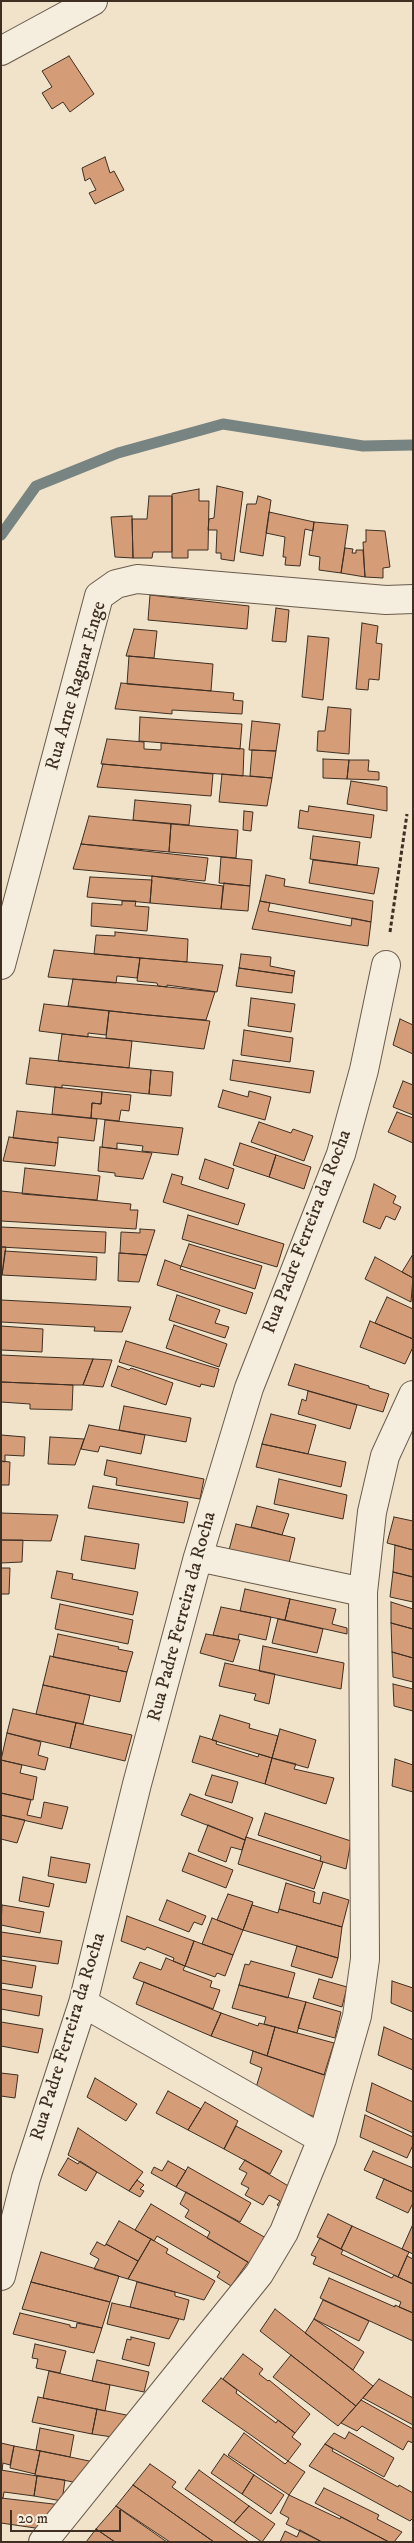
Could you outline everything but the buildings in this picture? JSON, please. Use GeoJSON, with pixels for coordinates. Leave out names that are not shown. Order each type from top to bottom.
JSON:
{"type":"FeatureCollection","features":[{"type":"Feature","properties":{"kind":"street"},"geometry":{"type":"LineString","coordinates":[[1,52],[93,1]]}},
{"type":"Feature","properties":{"kind":"street","name":"Rua Arne Ragnar Enge"},"geometry":{"type":"LineString","coordinates":[[1,966],[99,596],[116,584],[137,580],[386,600],[413,599]]}},
{"type":"Feature","properties":{"kind":"street","name":"Rua Padre Ferreira da Rocha"},"geometry":{"type":"LineString","coordinates":[[1,2276],[26,2178],[83,2003],[198,1557],[249,1388],[341,1154],[364,1070],[386,965]]}},
{"type":"Feature","properties":{"kind":"street"},"geometry":{"type":"LineString","coordinates":[[43,2542],[259,2274],[284,2232],[322,2140],[358,2016],[365,1959],[363,1592],[372,1512],[385,1456],[413,1395]]}},
{"type":"Feature","properties":{"kind":"street"},"geometry":{"type":"LineString","coordinates":[[198,1557],[363,1592]]}},
{"type":"Feature","properties":{"kind":"street"},"geometry":{"type":"LineString","coordinates":[[83,2003],[322,2140]]}},
{"type":"Feature","properties":{"kind":"path"},"geometry":{"type":"LineString","coordinates":[[386,965],[407,814]]}},
{"type":"Feature","properties":{"kind":"waterway"},"geometry":{"type":"LineString","coordinates":[[1,535],[36,486],[118,453],[223,424],[363,446],[413,445]]}}]}
